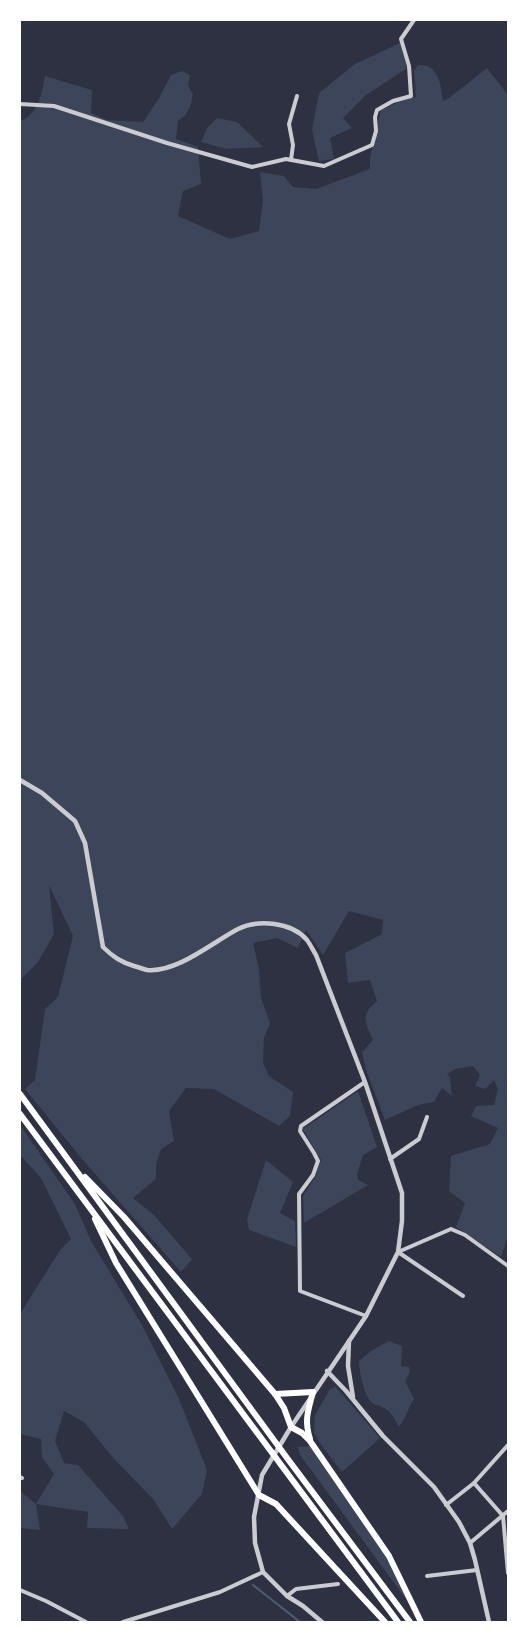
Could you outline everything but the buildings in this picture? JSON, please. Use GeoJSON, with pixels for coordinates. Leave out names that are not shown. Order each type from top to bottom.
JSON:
{"type":"FeatureCollection","features":[{"type":"Feature","properties":{"kind":"highway"},"geometry":{"type":"LineString","coordinates":[[20,1094],[410,1623]]}},
{"type":"Feature","properties":{"kind":"highway"},"geometry":{"type":"LineString","coordinates":[[20,1113],[398,1623]]}},
{"type":"Feature","properties":{"kind":"highway"},"geometry":{"type":"LineString","coordinates":[[70,1162],[124,1217],[275,1394],[284,1408],[291,1427],[302,1432],[310,1441],[389,1556],[421,1623]]}},
{"type":"Feature","properties":{"kind":"highway"},"geometry":{"type":"LineString","coordinates":[[88,1204],[116,1263],[259,1495],[276,1504],[385,1623]]}},
{"type":"Feature","properties":{"kind":"highway"},"geometry":{"type":"LineString","coordinates":[[275,1394],[313,1392],[306,1418],[310,1441]]}},
{"type":"Feature","properties":{"kind":"street"},"geometry":{"type":"LineString","coordinates":[[20,104],[54,106],[252,167],[286,159],[324,166],[372,145],[376,131],[377,110],[393,101],[411,96],[409,66],[401,39],[414,20]]}},
{"type":"Feature","properties":{"kind":"street"},"geometry":{"type":"LineString","coordinates":[[291,160],[294,145],[289,124],[297,96]]}},
{"type":"Feature","properties":{"kind":"street"},"geometry":{"type":"LineString","coordinates":[[20,780],[42,793],[67,813],[79,827],[85,843],[103,947],[112,956],[122,962],[148,970],[164,968],[182,961],[240,927],[262,923],[286,926],[306,938],[316,955],[365,1082],[402,1193],[402,1221],[398,1252],[366,1316],[313,1392],[262,1475],[254,1517],[255,1543],[263,1572],[287,1596],[303,1606],[322,1623]]}},
{"type":"Feature","properties":{"kind":"street"},"geometry":{"type":"LineString","coordinates":[[365,1082],[301,1126],[300,1131],[318,1161],[313,1175],[299,1194],[300,1291],[366,1316]]}},
{"type":"Feature","properties":{"kind":"street"},"geometry":{"type":"LineString","coordinates":[[390,1159],[419,1138],[428,1117]]}},
{"type":"Feature","properties":{"kind":"street"},"geometry":{"type":"LineString","coordinates":[[398,1252],[451,1229],[465,1235],[508,1266]]}},
{"type":"Feature","properties":{"kind":"street"},"geometry":{"type":"LineString","coordinates":[[398,1252],[463,1296]]}},
{"type":"Feature","properties":{"kind":"street"},"geometry":{"type":"LineString","coordinates":[[349,1341],[348,1366],[353,1400]]}},
{"type":"Feature","properties":{"kind":"street"},"geometry":{"type":"LineString","coordinates":[[327,1371],[383,1436],[434,1487],[459,1522],[470,1543],[489,1623]]}},
{"type":"Feature","properties":{"kind":"street"},"geometry":{"type":"LineString","coordinates":[[446,1505],[474,1483],[508,1445]]}},
{"type":"Feature","properties":{"kind":"street"},"geometry":{"type":"LineString","coordinates":[[474,1483],[503,1516],[508,1573]]}},
{"type":"Feature","properties":{"kind":"street"},"geometry":{"type":"LineString","coordinates":[[470,1543],[508,1511]]}},
{"type":"Feature","properties":{"kind":"street"},"geometry":{"type":"LineString","coordinates":[[427,1576],[478,1570]]}},
{"type":"Feature","properties":{"kind":"street"},"geometry":{"type":"LineString","coordinates":[[123,1623],[220,1592],[263,1572]]}},
{"type":"Feature","properties":{"kind":"street"},"geometry":{"type":"LineString","coordinates":[[287,1596],[296,1588],[338,1584]]}},
{"type":"Feature","properties":{"kind":"street"},"geometry":{"type":"LineString","coordinates":[[20,1590],[46,1600],[86,1623]]}},
{"type":"Feature","properties":{"kind":"shaded area"},"geometry":{"type":"Polygon","coordinates":[[[400,43],[407,68],[366,95],[343,118],[352,128],[330,138],[334,159],[319,161],[312,130],[319,93],[355,64],[400,43]]]}},
{"type":"Feature","properties":{"kind":"shaded area"},"geometry":{"type":"Polygon","coordinates":[[[418,65],[425,65],[435,72],[440,82],[443,101],[487,68],[508,95],[508,1236],[501,1257],[456,1227],[465,1203],[449,1191],[451,1156],[490,1144],[498,1128],[471,1116],[476,1106],[494,1105],[498,1089],[494,1080],[485,1089],[475,1086],[480,1075],[473,1066],[456,1069],[447,1074],[450,1077],[452,1096],[442,1088],[434,1102],[418,1105],[385,1120],[366,1070],[362,1052],[373,1040],[366,1015],[377,1001],[370,980],[348,983],[345,953],[382,934],[383,920],[349,911],[323,955],[306,930],[298,948],[277,938],[253,943],[259,969],[261,998],[270,1023],[264,1038],[263,1063],[269,1076],[293,1092],[290,1116],[279,1126],[214,1089],[186,1088],[169,1111],[174,1141],[161,1149],[156,1165],[156,1179],[133,1198],[154,1215],[192,1259],[181,1272],[82,1159],[25,1089],[35,1080],[45,1009],[58,997],[73,936],[49,885],[54,934],[38,962],[20,980],[20,121],[35,109],[41,96],[45,76],[92,90],[91,113],[107,120],[143,122],[171,75],[182,71],[190,75],[188,86],[193,94],[187,112],[178,121],[176,139],[198,147],[201,184],[183,191],[178,216],[230,239],[259,231],[263,201],[260,172],[284,176],[293,187],[316,189],[370,169],[370,158],[381,110],[416,97],[414,71],[418,65]]]}},
{"type":"Feature","properties":{"kind":"shaded area"},"geometry":{"type":"Polygon","coordinates":[[[217,118],[237,122],[263,147],[226,149],[201,142],[207,128],[217,118]]]}},
{"type":"Feature","properties":{"kind":"shaded area"},"geometry":{"type":"Polygon","coordinates":[[[358,1091],[377,1147],[363,1155],[357,1174],[358,1180],[368,1185],[304,1223],[303,1196],[315,1177],[321,1160],[303,1129],[358,1091]]]}},
{"type":"Feature","properties":{"kind":"shaded area"},"geometry":{"type":"Polygon","coordinates":[[[20,1125],[75,1204],[91,1241],[142,1325],[179,1399],[207,1470],[202,1494],[172,1529],[154,1500],[114,1459],[84,1422],[64,1411],[55,1441],[64,1463],[78,1465],[123,1516],[129,1529],[87,1528],[88,1512],[36,1504],[54,1474],[42,1457],[41,1439],[20,1434],[20,1314],[60,1250],[71,1239],[41,1178],[20,1155],[20,1125]]]}},
{"type":"Feature","properties":{"kind":"shaded area"},"geometry":{"type":"Polygon","coordinates":[[[266,1160],[293,1182],[280,1213],[295,1221],[296,1247],[249,1230],[247,1219],[266,1160]]]}},
{"type":"Feature","properties":{"kind":"shaded area"},"geometry":{"type":"Polygon","coordinates":[[[389,1341],[402,1346],[401,1366],[409,1367],[410,1372],[405,1381],[414,1399],[399,1427],[389,1411],[368,1398],[359,1365],[359,1361],[371,1351],[389,1341]]]}},
{"type":"Feature","properties":{"kind":"shaded area"},"geometry":{"type":"Polygon","coordinates":[[[336,1387],[380,1438],[342,1472],[314,1433],[315,1415],[330,1389],[336,1387]]]}},
{"type":"Feature","properties":{"kind":"shaded area"},"geometry":{"type":"Polygon","coordinates":[[[310,1446],[389,1550],[419,1610],[417,1614],[300,1455],[298,1447],[310,1446]]]}},
{"type":"Feature","properties":{"kind":"shaded area"},"geometry":{"type":"Polygon","coordinates":[[[20,1491],[36,1504],[40,1530],[20,1528],[20,1491]]]}},
{"type":"Feature","properties":{"kind":"waterway"},"geometry":{"type":"LineString","coordinates":[[253,1585],[300,1622]]}}]}
